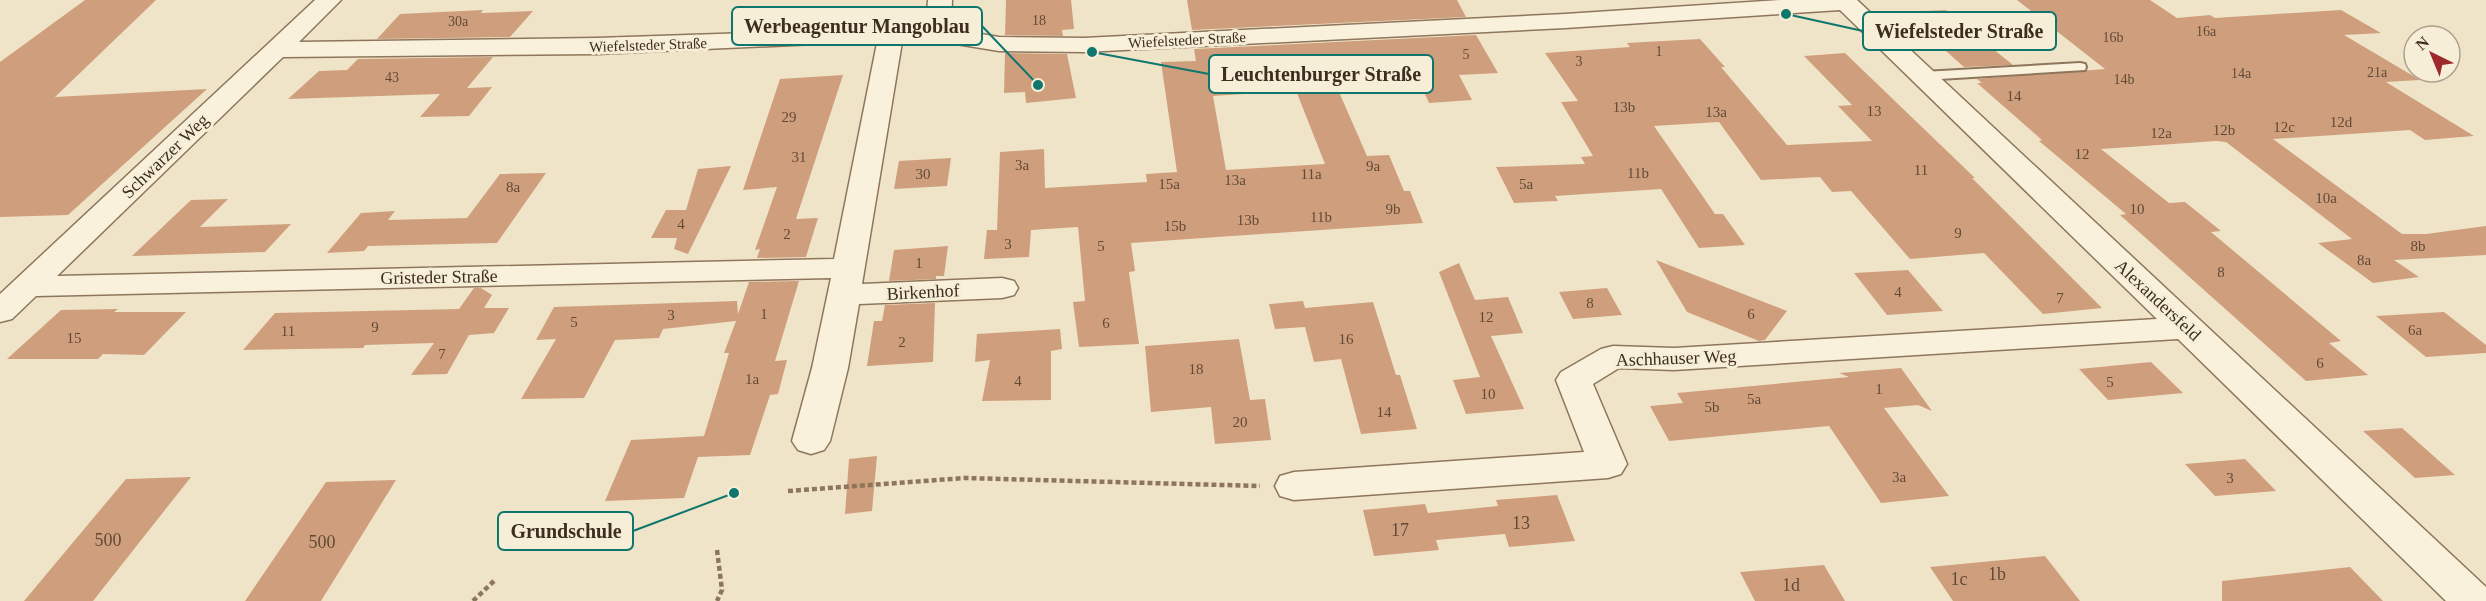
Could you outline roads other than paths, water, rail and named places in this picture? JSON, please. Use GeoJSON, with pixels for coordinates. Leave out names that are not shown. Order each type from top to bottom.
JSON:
{"type":"FeatureCollection","features":[{"type":"Feature","properties":{"kind":"street","name":"Schwarzer Weg"},"geometry":{"type":"LineString","coordinates":[[0,312],[329,0]]}},
{"type":"Feature","properties":{"kind":"street"},"geometry":{"type":"LineString","coordinates":[[938,34],[940,0]]}},
{"type":"Feature","properties":{"kind":"street","name":"Wiefelsteder Straße"},"geometry":{"type":"LineString","coordinates":[[276,50],[597,46],[938,34],[999,44],[1084,45],[1565,21],[1844,2]]}},
{"type":"Feature","properties":{"kind":"street","name":"Alexandersfeld"},"geometry":{"type":"LineString","coordinates":[[1844,2],[2473,601]]}},
{"type":"Feature","properties":{"kind":"street"},"geometry":{"type":"LineString","coordinates":[[811,441],[830,368],[886,51],[892,35]]}},
{"type":"Feature","properties":{"kind":"street","name":"Gristeder Straße"},"geometry":{"type":"LineString","coordinates":[[29,286],[846,282]]}},
{"type":"Feature","properties":{"kind":"street","name":"Birkenhof"},"geometry":{"type":"LineString","coordinates":[[846,282],[1002,288]]}},
{"type":"Feature","properties":{"kind":"street","name":"Aschhauser Weg"},"geometry":{"type":"LineString","coordinates":[[1294,486],[1608,464],[1574,380],[1613,357],[1674,359],[2188,328]]}},
{"type":"Feature","properties":{"kind":"lane"},"geometry":{"type":"LineString","coordinates":[[1923,76],[2080,67]]}},
{"type":"Feature","properties":{"kind":"place","name":"Wiefelsteder Straße"},"geometry":{"type":"Point","coordinates":[1786,14]}},
{"type":"Feature","properties":{"kind":"place","name":"Leuchtenburger Straße"},"geometry":{"type":"Point","coordinates":[1092,52]}},
{"type":"Feature","properties":{"kind":"place","name":"Werbeagentur Mangoblau"},"geometry":{"type":"Point","coordinates":[1038,85]}},
{"type":"Feature","properties":{"kind":"place","name":"Grundschule"},"geometry":{"type":"Point","coordinates":[734,493]}}]}
